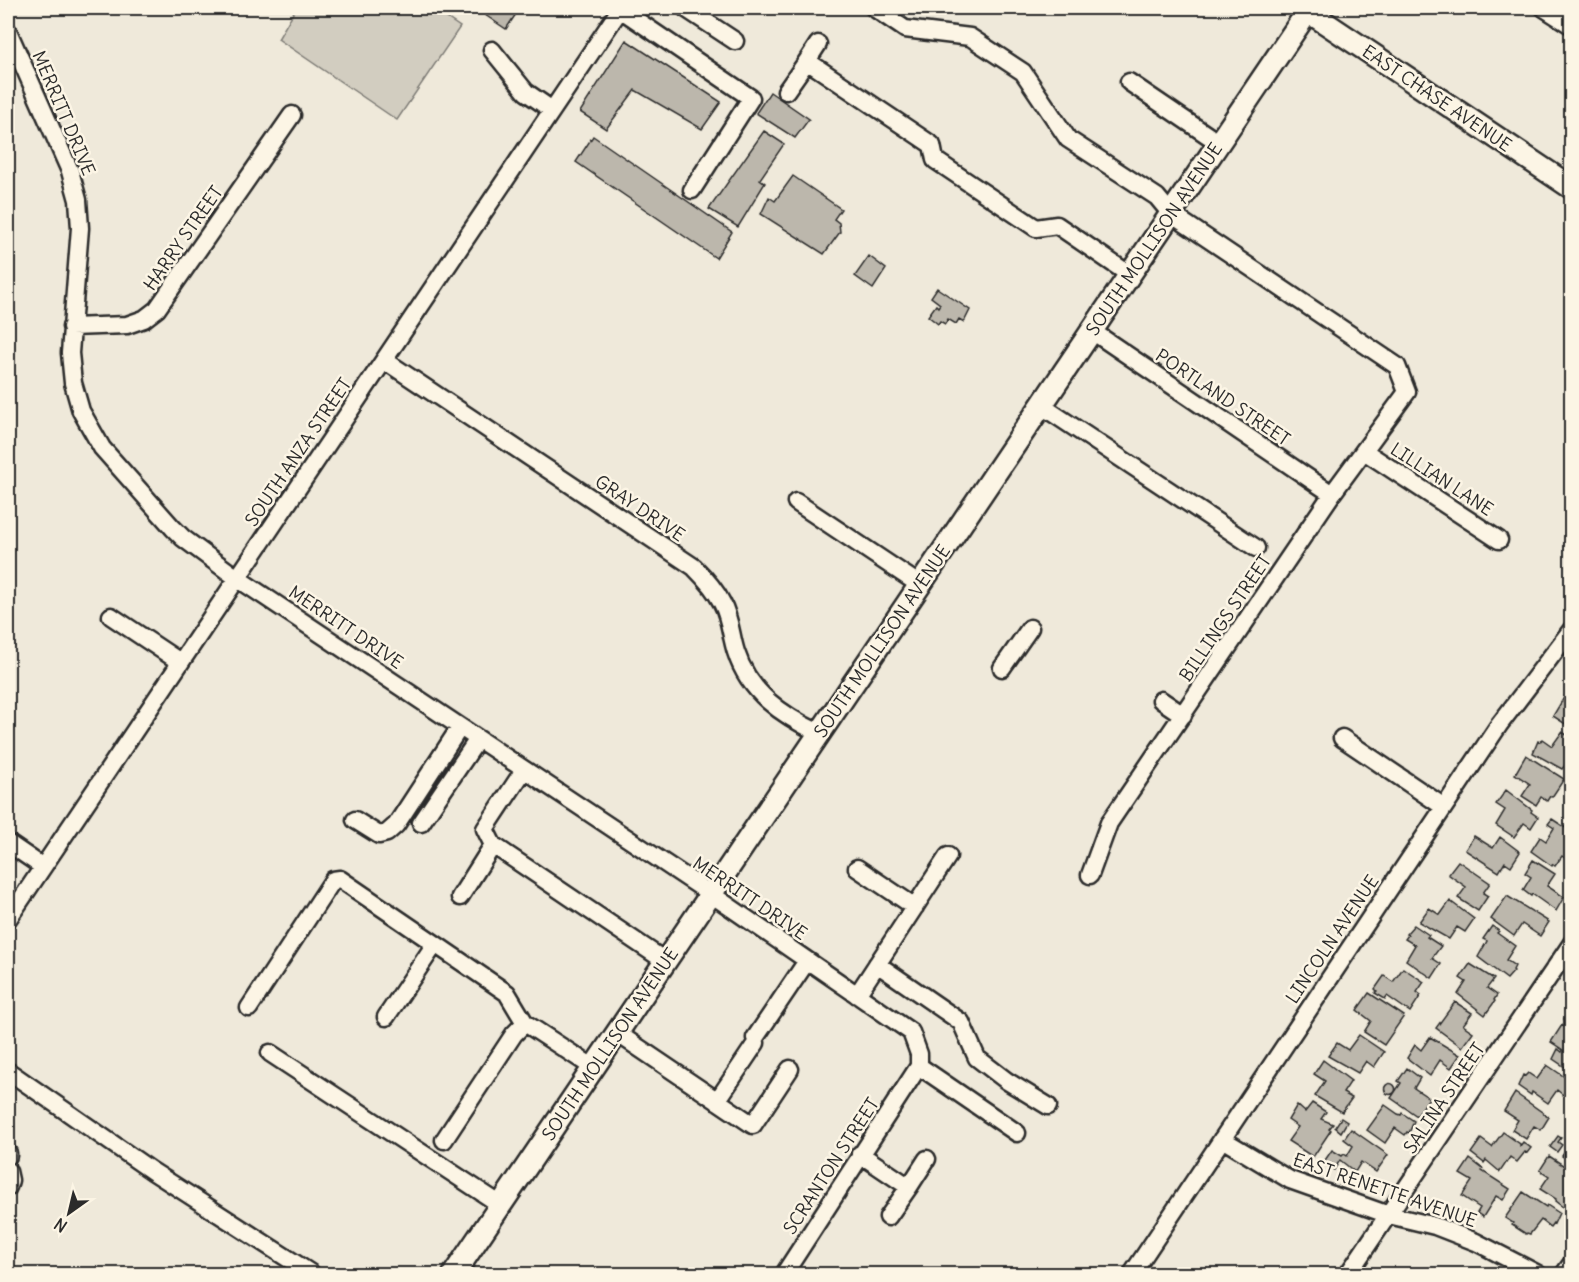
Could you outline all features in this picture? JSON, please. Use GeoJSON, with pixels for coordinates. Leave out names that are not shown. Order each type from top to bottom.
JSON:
{"type":"FeatureCollection","features":[{"type":"Feature","properties":{"kind":"main road","name":"SOUTH MOLLISON AVENUE"},"geometry":{"type":"LineString","coordinates":[[454,1275],[1042,406],[1307,8]]}},
{"type":"Feature","properties":{"kind":"main road","name":"EAST CHASE AVENUE"},"geometry":{"type":"LineString","coordinates":[[1307,8],[1572,188]]}},
{"type":"Feature","properties":{"kind":"street"},"geometry":{"type":"LineString","coordinates":[[621,8],[752,98],[692,190]]}},
{"type":"Feature","properties":{"kind":"street","name":"SOUTH ANZA STREET"},"geometry":{"type":"LineString","coordinates":[[8,919],[621,8]]}},
{"type":"Feature","properties":{"kind":"street"},"geometry":{"type":"LineString","coordinates":[[685,8],[735,41]]}},
{"type":"Feature","properties":{"kind":"street"},"geometry":{"type":"LineString","coordinates":[[874,8],[905,28],[970,37],[1023,72],[1068,139],[1157,197],[1171,214]]}},
{"type":"Feature","properties":{"kind":"street"},"geometry":{"type":"LineString","coordinates":[[1544,8],[1572,26]]}},
{"type":"Feature","properties":{"kind":"street","name":"MERRITT DRIVE"},"geometry":{"type":"LineString","coordinates":[[8,31],[70,171],[78,200],[80,228],[71,327],[73,383],[81,411],[102,448],[183,538],[237,578],[711,894],[911,1032],[919,1054],[915,1073]]}},
{"type":"Feature","properties":{"kind":"street"},"geometry":{"type":"LineString","coordinates":[[786,92],[818,44]]}},
{"type":"Feature","properties":{"kind":"street"},"geometry":{"type":"LineString","coordinates":[[492,50],[526,92],[552,110]]}},
{"type":"Feature","properties":{"kind":"street"},"geometry":{"type":"LineString","coordinates":[[807,61],[932,145],[935,160],[1036,228],[1057,225],[1130,275]]}},
{"type":"Feature","properties":{"kind":"street"},"geometry":{"type":"LineString","coordinates":[[1129,82],[1219,143]]}},
{"type":"Feature","properties":{"kind":"street","name":"HARRY STREET"},"geometry":{"type":"LineString","coordinates":[[71,327],[127,325],[144,320],[157,309],[292,115]]}},
{"type":"Feature","properties":{"kind":"street","name":"BILLINGS STREET"},"geometry":{"type":"LineString","coordinates":[[1090,875],[1109,823],[1332,494],[1407,392],[1397,366],[1171,214]]}},
{"type":"Feature","properties":{"kind":"street","name":"PORTLAND STREET"},"geometry":{"type":"LineString","coordinates":[[1092,331],[1332,494]]}},
{"type":"Feature","properties":{"kind":"street","name":"GRAY DRIVE"},"geometry":{"type":"LineString","coordinates":[[384,360],[694,567],[709,582],[722,603],[738,659],[757,690],[776,709],[819,733]]}},
{"type":"Feature","properties":{"kind":"street"},"geometry":{"type":"LineString","coordinates":[[1042,406],[1256,548]]}},
{"type":"Feature","properties":{"kind":"street","name":"LILLIAN LANE"},"geometry":{"type":"LineString","coordinates":[[1364,451],[1499,540]]}},
{"type":"Feature","properties":{"kind":"street"},"geometry":{"type":"LineString","coordinates":[[796,502],[920,585]]}},
{"type":"Feature","properties":{"kind":"street"},"geometry":{"type":"LineString","coordinates":[[111,616],[180,662]]}},
{"type":"Feature","properties":{"kind":"street"},"geometry":{"type":"LineString","coordinates":[[1002,668],[1030,628]]}},
{"type":"Feature","properties":{"kind":"street","name":"LINCOLN AVENUE"},"geometry":{"type":"LineString","coordinates":[[1132,1275],[1499,725],[1570,633]]}},
{"type":"Feature","properties":{"kind":"street"},"geometry":{"type":"LineString","coordinates":[[1161,700],[1183,715]]}},
{"type":"Feature","properties":{"kind":"street"},"geometry":{"type":"LineString","coordinates":[[355,820],[379,835],[392,829],[460,727]]}},
{"type":"Feature","properties":{"kind":"street"},"geometry":{"type":"LineString","coordinates":[[1342,738],[1444,807]]}},
{"type":"Feature","properties":{"kind":"street"},"geometry":{"type":"LineString","coordinates":[[421,823],[478,739]]}},
{"type":"Feature","properties":{"kind":"street"},"geometry":{"type":"LineString","coordinates":[[524,770],[485,829],[493,845],[666,961]]}},
{"type":"Feature","properties":{"kind":"street"},"geometry":{"type":"LineString","coordinates":[[8,843],[43,867]]}},
{"type":"Feature","properties":{"kind":"street"},"geometry":{"type":"LineString","coordinates":[[460,897],[493,845]]}},
{"type":"Feature","properties":{"kind":"street"},"geometry":{"type":"LineString","coordinates":[[857,995],[948,856]]}},
{"type":"Feature","properties":{"kind":"street"},"geometry":{"type":"LineString","coordinates":[[857,868],[915,907]]}},
{"type":"Feature","properties":{"kind":"street"},"geometry":{"type":"LineString","coordinates":[[249,1008],[333,880],[340,879],[507,993],[525,1023],[594,1068]]}},
{"type":"Feature","properties":{"kind":"street"},"geometry":{"type":"LineString","coordinates":[[386,1017],[435,944]]}},
{"type":"Feature","properties":{"kind":"street","name":"SALINA STREET"},"geometry":{"type":"LineString","coordinates":[[1348,1275],[1572,944]]}},
{"type":"Feature","properties":{"kind":"street"},"geometry":{"type":"LineString","coordinates":[[717,1101],[807,961]]}},
{"type":"Feature","properties":{"kind":"street"},"geometry":{"type":"LineString","coordinates":[[878,964],[961,1022],[977,1058],[1007,1081],[1048,1106]]}},
{"type":"Feature","properties":{"kind":"street"},"geometry":{"type":"LineString","coordinates":[[444,1140],[514,1034],[525,1023]]}},
{"type":"Feature","properties":{"kind":"street"},"geometry":{"type":"LineString","coordinates":[[617,1033],[753,1125],[790,1069]]}},
{"type":"Feature","properties":{"kind":"street"},"geometry":{"type":"LineString","coordinates":[[270,1053],[501,1205]]}},
{"type":"Feature","properties":{"kind":"street"},"geometry":{"type":"LineString","coordinates":[[8,1071],[152,1171],[312,1275]]}},
{"type":"Feature","properties":{"kind":"street"},"geometry":{"type":"LineString","coordinates":[[915,1073],[1017,1133]]}},
{"type":"Feature","properties":{"kind":"street","name":"SCRANTON STREET"},"geometry":{"type":"LineString","coordinates":[[784,1275],[860,1154],[915,1073]]}},
{"type":"Feature","properties":{"kind":"street","name":"EAST RENETTE AVENUE"},"geometry":{"type":"LineString","coordinates":[[1222,1138],[1290,1180],[1389,1215],[1435,1227],[1476,1242],[1538,1275]]}},
{"type":"Feature","properties":{"kind":"street"},"geometry":{"type":"LineString","coordinates":[[860,1154],[909,1187]]}},
{"type":"Feature","properties":{"kind":"street"},"geometry":{"type":"LineString","coordinates":[[888,1217],[927,1159]]}},
{"type":"Feature","properties":{"kind":"street"},"geometry":{"type":"LineString","coordinates":[[8,1171],[10,1180],[8,1187]]}},
{"type":"Feature","properties":{"kind":"street"},"geometry":{"type":"LineString","coordinates":[[1564,1275],[1572,1263]]}},
{"type":"Feature","properties":{"kind":"shaded area"},"geometry":{"type":"Polygon","coordinates":[[[296,8],[432,8],[460,27],[397,120],[278,39],[296,8]]]}},
{"type":"Feature","properties":{"kind":"building"},"geometry":{"type":"Polygon","coordinates":[[[482,8],[507,8],[516,14],[506,29],[479,11],[482,8]]]}},
{"type":"Feature","properties":{"kind":"building"},"geometry":{"type":"Polygon","coordinates":[[[626,40],[721,102],[702,129],[635,90],[606,129],[580,112],[626,40]]]}},
{"type":"Feature","properties":{"kind":"building"},"geometry":{"type":"Polygon","coordinates":[[[770,92],[809,119],[795,138],[756,113],[770,92]]]}},
{"type":"Feature","properties":{"kind":"building"},"geometry":{"type":"Polygon","coordinates":[[[764,131],[784,144],[760,179],[765,183],[738,227],[709,209],[764,131]]]}},
{"type":"Feature","properties":{"kind":"building"},"geometry":{"type":"Polygon","coordinates":[[[593,136],[732,232],[716,258],[576,162],[593,136]]]}},
{"type":"Feature","properties":{"kind":"building"},"geometry":{"type":"Polygon","coordinates":[[[793,176],[841,209],[834,219],[839,223],[840,232],[824,254],[761,214],[769,197],[775,201],[793,176]]]}},
{"type":"Feature","properties":{"kind":"building"},"geometry":{"type":"Polygon","coordinates":[[[869,256],[886,269],[873,289],[855,276],[869,256]]]}},
{"type":"Feature","properties":{"kind":"building"},"geometry":{"type":"Polygon","coordinates":[[[937,288],[970,310],[964,322],[959,319],[956,324],[948,319],[945,324],[940,321],[938,324],[928,316],[936,305],[938,307],[940,304],[931,297],[937,288]]]}},
{"type":"Feature","properties":{"kind":"building"},"geometry":{"type":"Polygon","coordinates":[[[1569,689],[1572,691],[1572,719],[1567,725],[1553,716],[1569,689]]]}},
{"type":"Feature","properties":{"kind":"building"},"geometry":{"type":"Polygon","coordinates":[[[1562,732],[1572,738],[1572,757],[1562,769],[1533,753],[1538,741],[1542,739],[1552,746],[1562,732]]]}},
{"type":"Feature","properties":{"kind":"building"},"geometry":{"type":"Polygon","coordinates":[[[1526,755],[1564,779],[1552,797],[1550,796],[1547,801],[1541,797],[1536,805],[1522,796],[1530,784],[1515,774],[1526,755]]]}},
{"type":"Feature","properties":{"kind":"building"},"geometry":{"type":"Polygon","coordinates":[[[1506,790],[1538,817],[1531,828],[1524,823],[1514,837],[1496,825],[1505,810],[1496,804],[1506,790]]]}},
{"type":"Feature","properties":{"kind":"building"},"geometry":{"type":"Polygon","coordinates":[[[1552,819],[1572,832],[1572,863],[1562,856],[1555,866],[1553,864],[1552,866],[1531,851],[1540,837],[1546,841],[1554,828],[1548,824],[1552,819]]]}},
{"type":"Feature","properties":{"kind":"building"},"geometry":{"type":"Polygon","coordinates":[[[1474,836],[1493,848],[1500,837],[1520,852],[1511,866],[1505,862],[1499,872],[1465,850],[1474,836]]]}},
{"type":"Feature","properties":{"kind":"building"},"geometry":{"type":"Polygon","coordinates":[[[1533,860],[1555,874],[1547,886],[1564,897],[1556,911],[1523,890],[1531,877],[1525,873],[1533,860]]]}},
{"type":"Feature","properties":{"kind":"building"},"geometry":{"type":"Polygon","coordinates":[[[1458,861],[1490,883],[1483,893],[1488,896],[1478,911],[1458,898],[1466,887],[1448,874],[1458,861]]]}},
{"type":"Feature","properties":{"kind":"building"},"geometry":{"type":"Polygon","coordinates":[[[1507,896],[1549,922],[1540,936],[1522,924],[1514,936],[1491,919],[1507,896]]]}},
{"type":"Feature","properties":{"kind":"building"},"geometry":{"type":"Polygon","coordinates":[[[1450,901],[1474,919],[1465,932],[1457,927],[1449,939],[1419,922],[1429,908],[1440,915],[1450,901]]]}},
{"type":"Feature","properties":{"kind":"building"},"geometry":{"type":"Polygon","coordinates":[[[1414,925],[1441,946],[1432,958],[1441,964],[1432,978],[1406,960],[1415,945],[1405,939],[1408,935],[1406,934],[1414,925]]]}},
{"type":"Feature","properties":{"kind":"building"},"geometry":{"type":"Polygon","coordinates":[[[1492,926],[1499,931],[1497,933],[1515,946],[1506,960],[1515,966],[1507,979],[1478,957],[1487,941],[1483,939],[1492,926]]]}},
{"type":"Feature","properties":{"kind":"building"},"geometry":{"type":"Polygon","coordinates":[[[1470,964],[1494,979],[1487,988],[1497,995],[1485,1015],[1458,994],[1466,982],[1460,978],[1470,964]]]}},
{"type":"Feature","properties":{"kind":"building"},"geometry":{"type":"Polygon","coordinates":[[[1403,968],[1424,982],[1417,992],[1421,995],[1410,1012],[1387,996],[1385,999],[1375,993],[1377,991],[1375,989],[1384,976],[1393,982],[1403,968]]]}},
{"type":"Feature","properties":{"kind":"building"},"geometry":{"type":"Polygon","coordinates":[[[1369,993],[1404,1016],[1384,1045],[1364,1032],[1371,1021],[1357,1010],[1369,993]]]}},
{"type":"Feature","properties":{"kind":"building"},"geometry":{"type":"Polygon","coordinates":[[[1455,1002],[1472,1013],[1463,1025],[1473,1032],[1462,1047],[1436,1028],[1455,1002]]]}},
{"type":"Feature","properties":{"kind":"building"},"geometry":{"type":"Polygon","coordinates":[[[1572,1008],[1572,1024],[1564,1019],[1572,1008]]]}},
{"type":"Feature","properties":{"kind":"building"},"geometry":{"type":"Polygon","coordinates":[[[1562,1025],[1572,1032],[1571,1071],[1553,1059],[1558,1049],[1562,1052],[1563,1050],[1551,1042],[1562,1025]]]}},
{"type":"Feature","properties":{"kind":"building"},"geometry":{"type":"Polygon","coordinates":[[[1359,1035],[1384,1052],[1374,1067],[1366,1061],[1358,1073],[1328,1056],[1337,1043],[1348,1050],[1359,1035]]]}},
{"type":"Feature","properties":{"kind":"building"},"geometry":{"type":"Polygon","coordinates":[[[1430,1037],[1460,1055],[1451,1068],[1440,1060],[1430,1076],[1407,1058],[1415,1045],[1421,1050],[1430,1037]]]}},
{"type":"Feature","properties":{"kind":"building"},"geometry":{"type":"Polygon","coordinates":[[[1323,1060],[1351,1081],[1343,1093],[1352,1098],[1342,1112],[1315,1096],[1325,1081],[1314,1074],[1323,1060]]]}},
{"type":"Feature","properties":{"kind":"building"},"geometry":{"type":"Polygon","coordinates":[[[1547,1065],[1572,1082],[1563,1095],[1557,1090],[1548,1103],[1518,1086],[1523,1075],[1528,1073],[1537,1079],[1547,1065]]]}},
{"type":"Feature","properties":{"kind":"building"},"geometry":{"type":"Polygon","coordinates":[[[1407,1068],[1420,1078],[1414,1088],[1429,1098],[1417,1116],[1391,1098],[1401,1083],[1398,1081],[1407,1068]]]}},
{"type":"Feature","properties":{"kind":"building"},"geometry":{"type":"Polygon","coordinates":[[[1390,1084],[1394,1085],[1394,1093],[1390,1094],[1386,1093],[1385,1089],[1386,1085],[1390,1084]]]}},
{"type":"Feature","properties":{"kind":"building"},"geometry":{"type":"Polygon","coordinates":[[[1515,1093],[1549,1117],[1541,1130],[1534,1126],[1526,1139],[1512,1130],[1518,1120],[1504,1111],[1515,1093]]]}},
{"type":"Feature","properties":{"kind":"building"},"geometry":{"type":"Polygon","coordinates":[[[1312,1103],[1326,1112],[1321,1119],[1333,1124],[1313,1157],[1288,1141],[1298,1127],[1288,1120],[1297,1105],[1305,1112],[1312,1103]]]}},
{"type":"Feature","properties":{"kind":"building"},"geometry":{"type":"Polygon","coordinates":[[[1385,1105],[1414,1121],[1409,1133],[1405,1135],[1395,1128],[1385,1143],[1367,1130],[1385,1105]]]}},
{"type":"Feature","properties":{"kind":"building"},"geometry":{"type":"Polygon","coordinates":[[[1341,1118],[1347,1122],[1341,1132],[1335,1127],[1341,1118]]]}},
{"type":"Feature","properties":{"kind":"building"},"geometry":{"type":"Polygon","coordinates":[[[1572,1126],[1572,1162],[1562,1156],[1571,1143],[1564,1137],[1572,1126]]]}},
{"type":"Feature","properties":{"kind":"building"},"geometry":{"type":"Polygon","coordinates":[[[1351,1129],[1388,1155],[1376,1172],[1361,1162],[1355,1172],[1340,1160],[1334,1170],[1323,1163],[1332,1150],[1342,1156],[1344,1154],[1347,1156],[1353,1146],[1344,1139],[1351,1129]]]}},
{"type":"Feature","properties":{"kind":"building"},"geometry":{"type":"Polygon","coordinates":[[[1503,1132],[1520,1146],[1523,1142],[1531,1148],[1517,1162],[1510,1157],[1500,1172],[1486,1160],[1484,1163],[1471,1153],[1481,1139],[1492,1147],[1503,1132]]]}},
{"type":"Feature","properties":{"kind":"building"},"geometry":{"type":"Polygon","coordinates":[[[1558,1136],[1561,1138],[1558,1142],[1562,1145],[1557,1152],[1550,1147],[1558,1136]]]}},
{"type":"Feature","properties":{"kind":"building"},"geometry":{"type":"Polygon","coordinates":[[[1549,1156],[1572,1171],[1572,1181],[1566,1189],[1572,1193],[1572,1206],[1568,1211],[1555,1201],[1556,1199],[1540,1189],[1549,1176],[1540,1170],[1549,1156]]]}},
{"type":"Feature","properties":{"kind":"building"},"geometry":{"type":"Polygon","coordinates":[[[1470,1159],[1483,1169],[1482,1171],[1510,1189],[1503,1200],[1496,1196],[1483,1217],[1477,1213],[1480,1208],[1462,1196],[1472,1181],[1460,1174],[1470,1159]]]}},
{"type":"Feature","properties":{"kind":"building"},"geometry":{"type":"Polygon","coordinates":[[[1523,1192],[1559,1213],[1554,1224],[1550,1227],[1541,1220],[1530,1234],[1526,1234],[1505,1218],[1523,1192]]]}}]}
